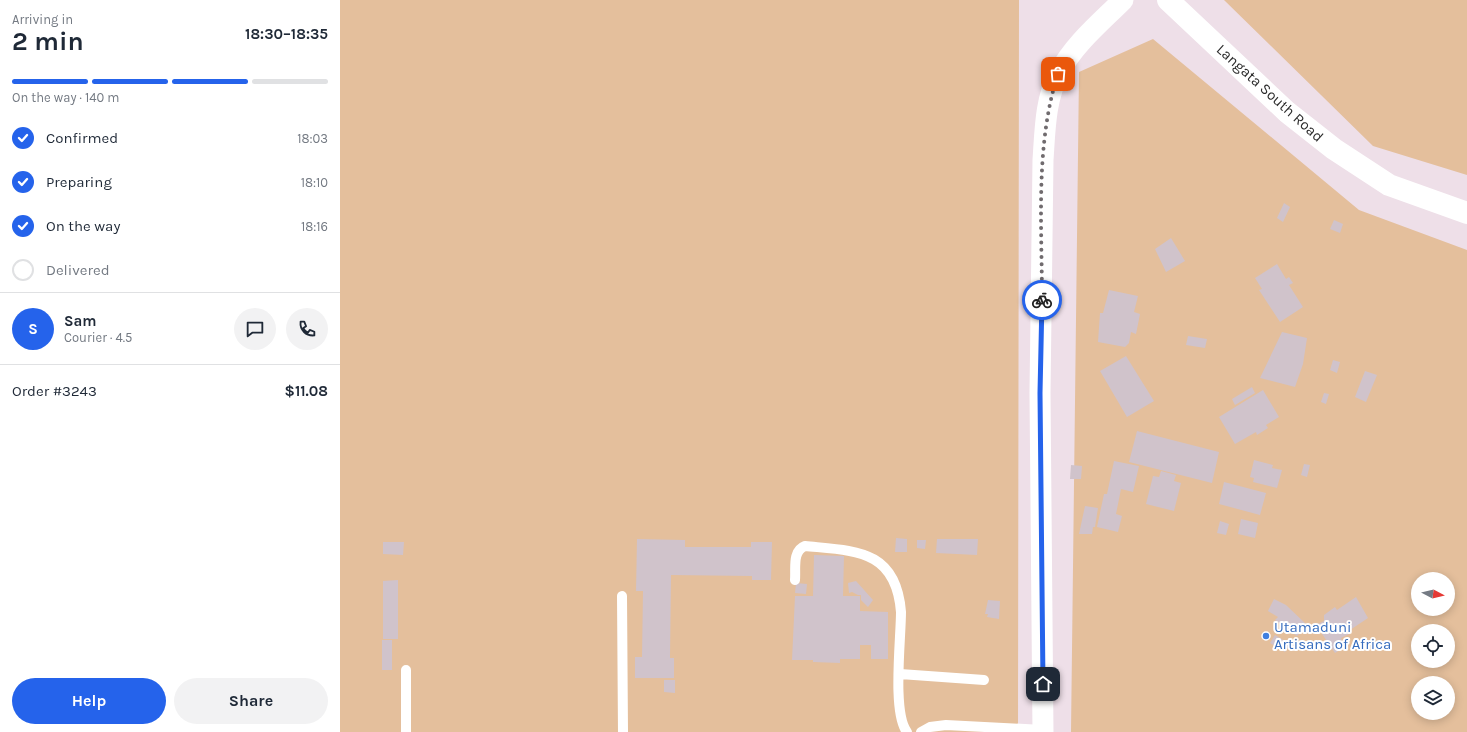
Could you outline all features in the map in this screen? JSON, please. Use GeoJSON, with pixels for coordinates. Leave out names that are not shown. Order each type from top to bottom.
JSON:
{"type":"FeatureCollection","features":[{"type":"Feature","properties":{"kind":"street"},"geometry":{"type":"LineString","coordinates":[[1043,731],[1040,393],[1043,160],[1046,126],[1051,96],[1058,74],[1090,33],[1123,0]]}},
{"type":"Feature","properties":{"kind":"street","name":"Langata South Road"},"geometry":{"type":"LineString","coordinates":[[1168,0],[1287,112],[1334,149],[1390,185],[1467,213]]}},
{"type":"Feature","properties":{"kind":"lane"},"geometry":{"type":"LineString","coordinates":[[796,580],[796,552],[799,548],[805,546],[856,551],[870,556],[881,564],[894,582],[900,600],[900,674],[898,708],[904,728],[907,732]]}},
{"type":"Feature","properties":{"kind":"lane"},"geometry":{"type":"LineString","coordinates":[[622,596],[623,732]]}},
{"type":"Feature","properties":{"kind":"lane"},"geometry":{"type":"LineString","coordinates":[[406,670],[406,732]]}},
{"type":"Feature","properties":{"kind":"lane"},"geometry":{"type":"LineString","coordinates":[[900,674],[984,680]]}},
{"type":"Feature","properties":{"kind":"lane"},"geometry":{"type":"LineString","coordinates":[[921,732],[930,727],[1043,731]]}},
{"type":"Feature","properties":{"kind":"shaded area"},"geometry":{"type":"Polygon","coordinates":[[[340,0],[1019,0],[1018,732],[340,732],[340,0]]]}},
{"type":"Feature","properties":{"kind":"shaded area"},"geometry":{"type":"Polygon","coordinates":[[[1224,0],[1467,0],[1467,175],[1373,146],[1224,0]]]}},
{"type":"Feature","properties":{"kind":"shaded area"},"geometry":{"type":"Polygon","coordinates":[[[1153,39],[1359,210],[1467,250],[1467,732],[1071,732],[1079,72],[1153,39]]]}},
{"type":"Feature","properties":{"kind":"building"},"geometry":{"type":"Polygon","coordinates":[[[1284,203],[1290,207],[1283,222],[1277,218],[1284,203]]]}},
{"type":"Feature","properties":{"kind":"building"},"geometry":{"type":"Polygon","coordinates":[[[1334,220],[1343,224],[1340,233],[1330,229],[1334,220]]]}},
{"type":"Feature","properties":{"kind":"building"},"geometry":{"type":"Polygon","coordinates":[[[1171,238],[1185,261],[1166,272],[1155,249],[1171,238]]]}},
{"type":"Feature","properties":{"kind":"building"},"geometry":{"type":"Polygon","coordinates":[[[1277,264],[1286,279],[1289,277],[1293,283],[1289,285],[1303,307],[1280,322],[1259,290],[1262,289],[1255,278],[1277,264]]]}},
{"type":"Feature","properties":{"kind":"building"},"geometry":{"type":"Polygon","coordinates":[[[1109,290],[1138,296],[1134,312],[1140,314],[1136,334],[1131,332],[1129,343],[1125,347],[1098,342],[1100,313],[1103,313],[1109,290]]]}},
{"type":"Feature","properties":{"kind":"building"},"geometry":{"type":"Polygon","coordinates":[[[1282,332],[1307,338],[1303,364],[1295,387],[1260,378],[1282,332]]]}},
{"type":"Feature","properties":{"kind":"building"},"geometry":{"type":"Polygon","coordinates":[[[1188,336],[1207,339],[1205,348],[1186,345],[1188,336]]]}},
{"type":"Feature","properties":{"kind":"building"},"geometry":{"type":"Polygon","coordinates":[[[1126,356],[1154,401],[1127,417],[1100,371],[1126,356]]]}},
{"type":"Feature","properties":{"kind":"building"},"geometry":{"type":"Polygon","coordinates":[[[1333,360],[1340,362],[1337,373],[1330,370],[1333,360]]]}},
{"type":"Feature","properties":{"kind":"building"},"geometry":{"type":"Polygon","coordinates":[[[1365,371],[1377,375],[1366,402],[1355,397],[1365,371]]]}},
{"type":"Feature","properties":{"kind":"building"},"geometry":{"type":"Polygon","coordinates":[[[1252,387],[1255,393],[1235,405],[1232,399],[1252,387]]]}},
{"type":"Feature","properties":{"kind":"building"},"geometry":{"type":"Polygon","coordinates":[[[1263,390],[1279,417],[1266,425],[1268,428],[1257,435],[1256,432],[1235,444],[1219,417],[1263,390]]]}},
{"type":"Feature","properties":{"kind":"building"},"geometry":{"type":"Polygon","coordinates":[[[1324,393],[1329,394],[1326,404],[1321,402],[1324,393]]]}},
{"type":"Feature","properties":{"kind":"building"},"geometry":{"type":"Polygon","coordinates":[[[1137,431],[1219,452],[1212,483],[1129,462],[1137,431]]]}},
{"type":"Feature","properties":{"kind":"building"},"geometry":{"type":"Polygon","coordinates":[[[1254,460],[1273,465],[1272,468],[1282,470],[1277,488],[1253,482],[1254,478],[1250,477],[1254,460]]]}},
{"type":"Feature","properties":{"kind":"building"},"geometry":{"type":"Polygon","coordinates":[[[1114,461],[1139,466],[1133,492],[1121,489],[1116,514],[1122,516],[1118,532],[1097,527],[1104,494],[1107,494],[1114,461]]]}},
{"type":"Feature","properties":{"kind":"building"},"geometry":{"type":"Polygon","coordinates":[[[1304,464],[1310,465],[1307,477],[1301,475],[1304,464]]]}},
{"type":"Feature","properties":{"kind":"building"},"geometry":{"type":"Polygon","coordinates":[[[1071,465],[1082,466],[1081,479],[1070,479],[1071,465]]]}},
{"type":"Feature","properties":{"kind":"building"},"geometry":{"type":"Polygon","coordinates":[[[1161,471],[1176,475],[1174,481],[1181,483],[1174,511],[1146,504],[1153,476],[1159,477],[1161,471]]]}},
{"type":"Feature","properties":{"kind":"building"},"geometry":{"type":"Polygon","coordinates":[[[1224,482],[1266,493],[1260,515],[1219,504],[1224,482]]]}},
{"type":"Feature","properties":{"kind":"building"},"geometry":{"type":"Polygon","coordinates":[[[1085,506],[1098,508],[1095,527],[1093,527],[1092,534],[1079,534],[1085,506]]]}},
{"type":"Feature","properties":{"kind":"building"},"geometry":{"type":"Polygon","coordinates":[[[1241,519],[1258,523],[1255,538],[1238,534],[1241,519]]]}},
{"type":"Feature","properties":{"kind":"building"},"geometry":{"type":"Polygon","coordinates":[[[1220,521],[1229,524],[1226,535],[1217,533],[1220,521]]]}},
{"type":"Feature","properties":{"kind":"building"},"geometry":{"type":"Polygon","coordinates":[[[896,538],[907,539],[907,552],[895,552],[896,538]]]}},
{"type":"Feature","properties":{"kind":"building"},"geometry":{"type":"Polygon","coordinates":[[[637,539],[685,540],[685,547],[751,547],[751,542],[772,542],[771,580],[752,580],[752,576],[671,575],[670,658],[674,658],[674,678],[635,678],[635,657],[642,657],[643,591],[636,591],[637,539]]]}},
{"type":"Feature","properties":{"kind":"building"},"geometry":{"type":"Polygon","coordinates":[[[937,539],[978,539],[977,555],[936,553],[937,539]]]}},
{"type":"Feature","properties":{"kind":"building"},"geometry":{"type":"Polygon","coordinates":[[[917,540],[926,540],[925,549],[917,548],[917,540]]]}},
{"type":"Feature","properties":{"kind":"building"},"geometry":{"type":"Polygon","coordinates":[[[383,542],[404,542],[403,555],[383,554],[383,542]]]}},
{"type":"Feature","properties":{"kind":"building"},"geometry":{"type":"Polygon","coordinates":[[[814,555],[844,556],[843,596],[860,596],[860,611],[888,612],[888,659],[871,659],[871,645],[860,645],[860,659],[840,659],[840,663],[813,662],[813,660],[792,660],[795,596],[813,596],[814,555]]]}},
{"type":"Feature","properties":{"kind":"building"},"geometry":{"type":"Polygon","coordinates":[[[398,580],[398,639],[383,639],[383,581],[398,580]]]}},
{"type":"Feature","properties":{"kind":"building"},"geometry":{"type":"Polygon","coordinates":[[[856,581],[873,600],[868,607],[861,600],[861,595],[852,592],[849,593],[848,583],[856,581]]]}},
{"type":"Feature","properties":{"kind":"building"},"geometry":{"type":"Polygon","coordinates":[[[796,583],[807,584],[806,594],[795,593],[796,583]]]}},
{"type":"Feature","properties":{"kind":"building"},"geometry":{"type":"Polygon","coordinates":[[[1356,597],[1368,618],[1350,630],[1349,634],[1341,638],[1345,647],[1335,653],[1316,625],[1324,621],[1324,615],[1335,607],[1337,610],[1356,597]]]}},
{"type":"Feature","properties":{"kind":"building"},"geometry":{"type":"Polygon","coordinates":[[[1274,599],[1286,605],[1307,625],[1297,636],[1275,620],[1278,617],[1268,611],[1274,599]]]}},
{"type":"Feature","properties":{"kind":"building"},"geometry":{"type":"Polygon","coordinates":[[[988,600],[1000,601],[999,619],[987,617],[988,614],[985,614],[988,600]]]}},
{"type":"Feature","properties":{"kind":"building"},"geometry":{"type":"Polygon","coordinates":[[[1275,635],[1290,644],[1285,652],[1270,643],[1275,635]]]}},
{"type":"Feature","properties":{"kind":"building"},"geometry":{"type":"Polygon","coordinates":[[[382,640],[392,640],[392,670],[382,670],[382,640]]]}},
{"type":"Feature","properties":{"kind":"building"},"geometry":{"type":"Polygon","coordinates":[[[664,680],[675,680],[675,693],[664,692],[664,680]]]}},
{"type":"Feature","properties":{"kind":"way so far"},"geometry":{"type":"LineString","coordinates":[[1042,300],[1043,160],[1046,126],[1051,96],[1058,74]]}},
{"type":"Feature","properties":{"kind":"place","name":"Utamaduni Artisans of Africa"},"geometry":{"type":"Point","coordinates":[1266,636]}},
{"type":"Feature","properties":{"kind":"route"},"geometry":{"type":"LineString","coordinates":[[1042,300],[1040,393],[1043,684]]}}]}
